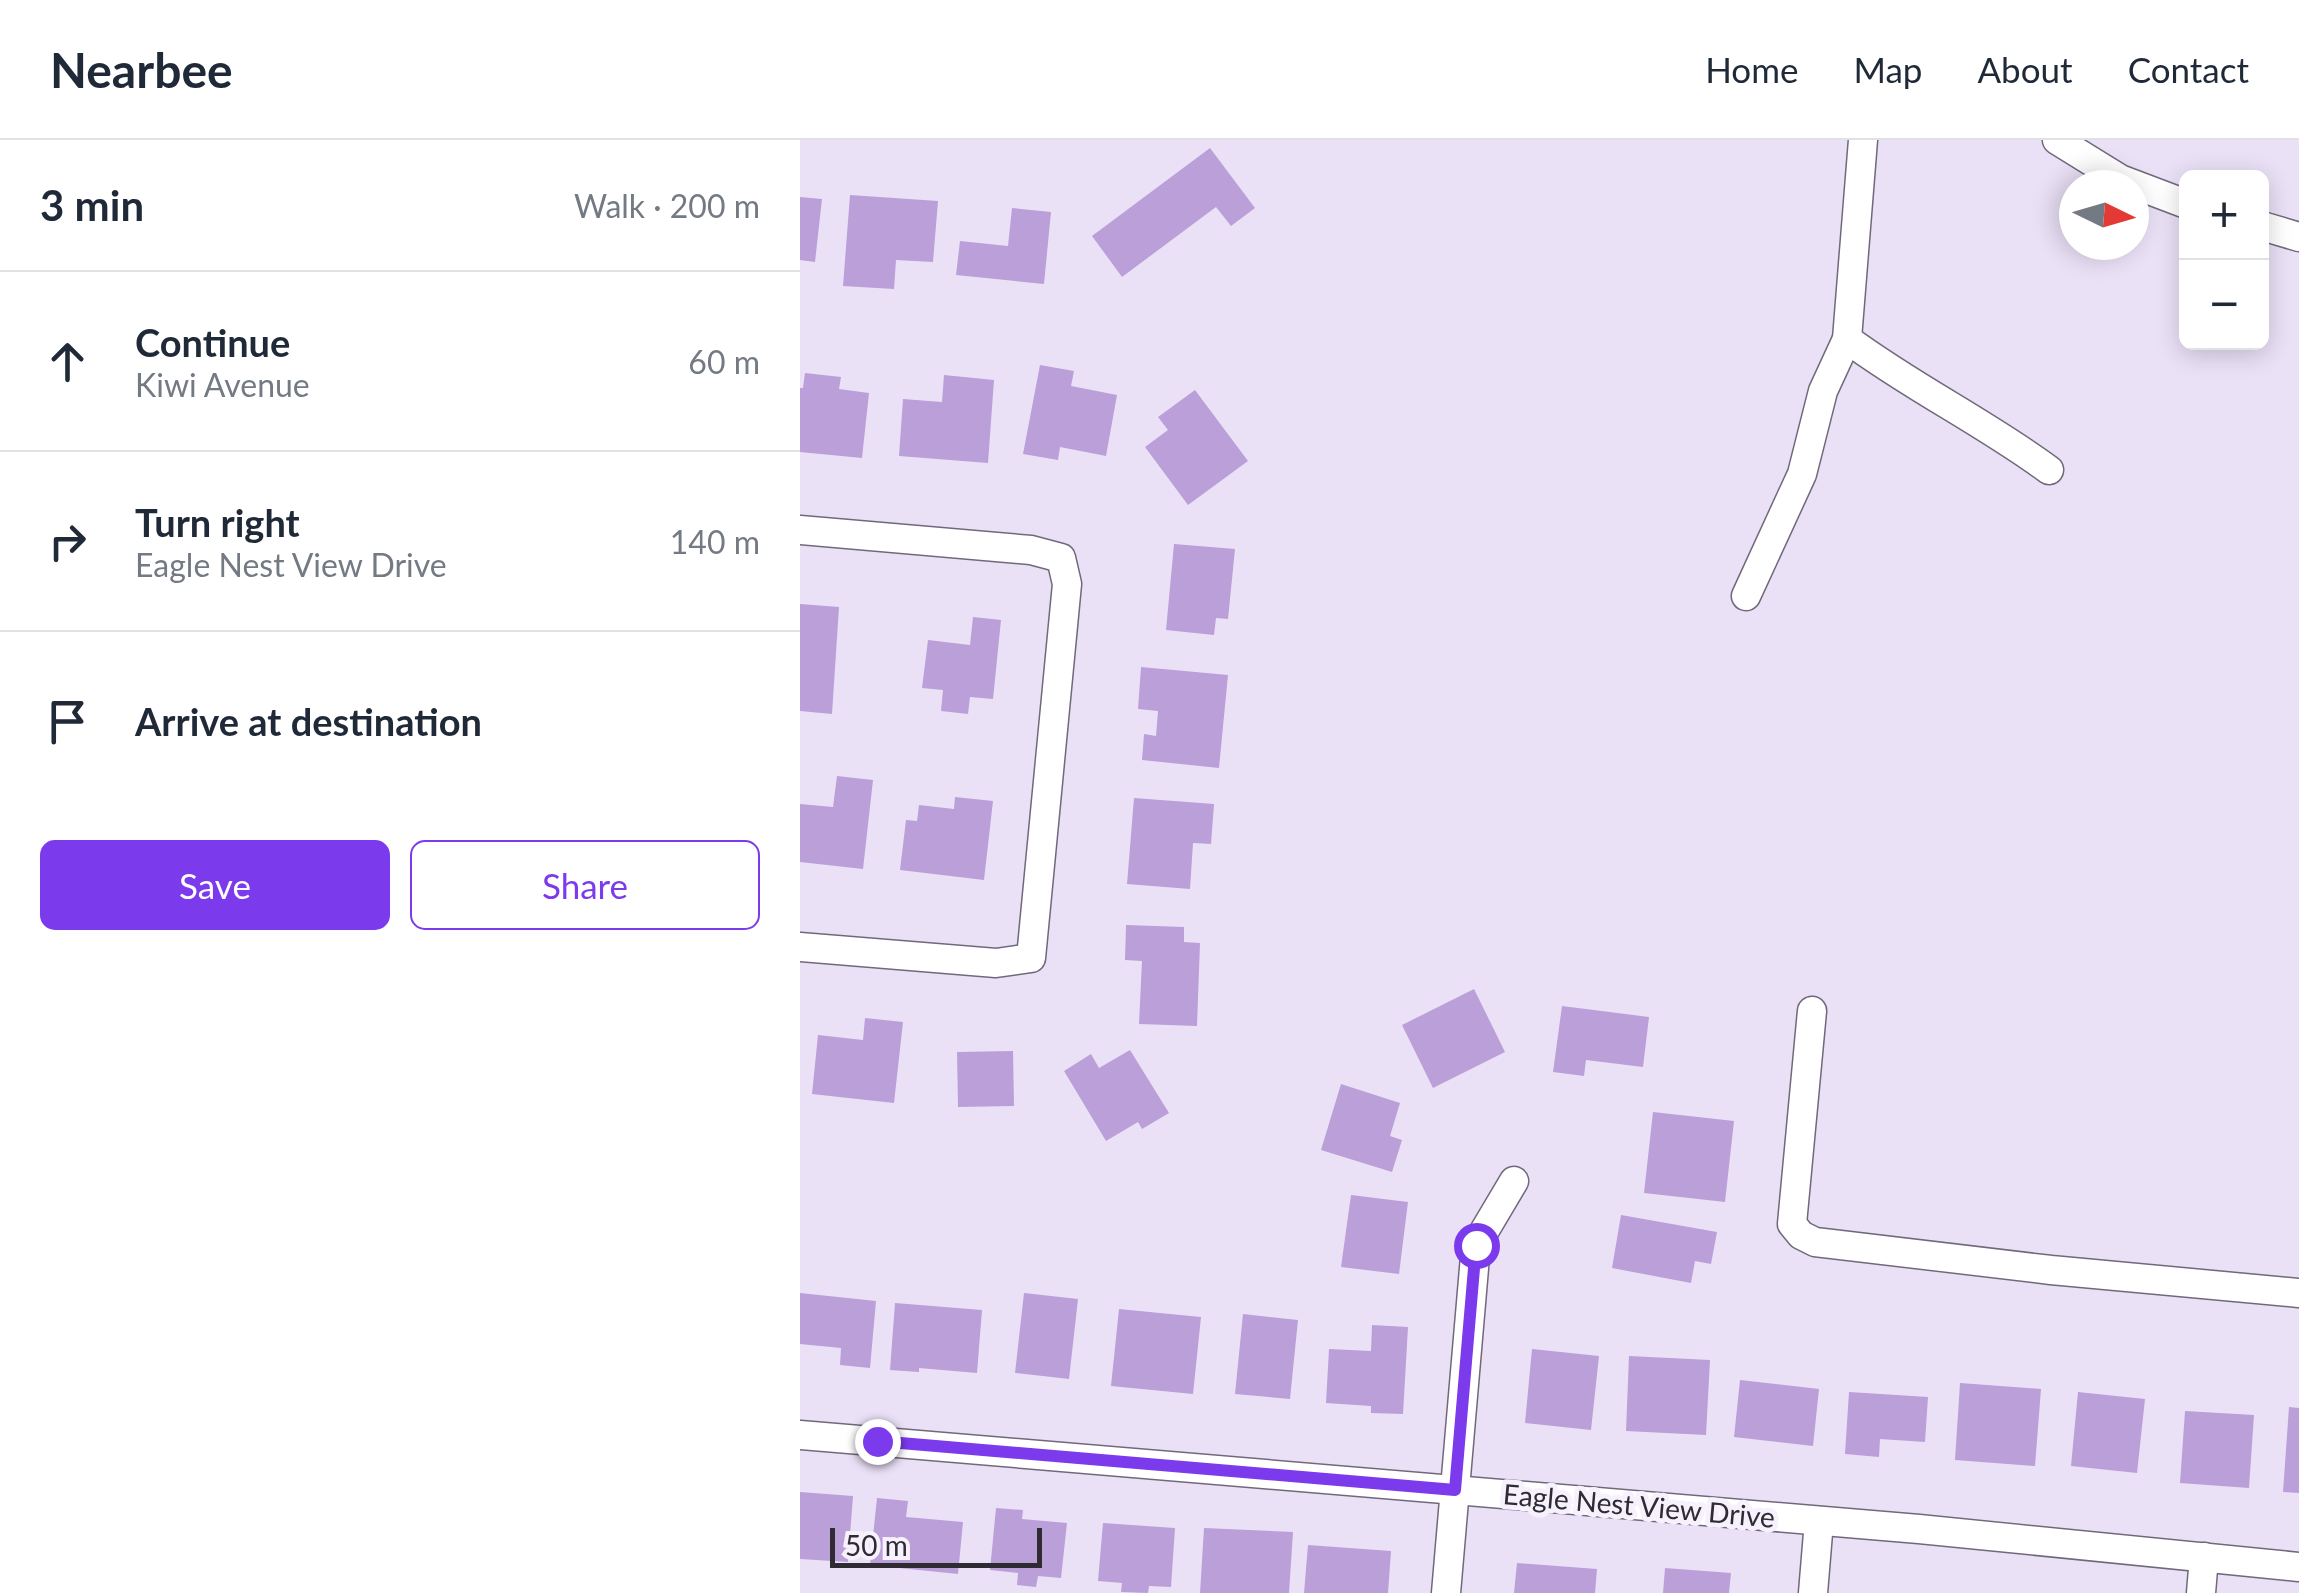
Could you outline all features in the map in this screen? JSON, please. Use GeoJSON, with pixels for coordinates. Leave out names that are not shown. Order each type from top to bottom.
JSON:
{"type":"FeatureCollection","features":[{"type":"Feature","properties":{"kind":"street"},"geometry":{"type":"LineString","coordinates":[[1746,596],[1802,474],[1823,390],[1847,339],[1864,140]]}},
{"type":"Feature","properties":{"kind":"street"},"geometry":{"type":"LineString","coordinates":[[2057,140],[2120,178],[2179,201]]}},
{"type":"Feature","properties":{"kind":"street"},"geometry":{"type":"LineString","coordinates":[[1847,339],[1897,376],[2004,437],[2049,470]]}},
{"type":"Feature","properties":{"kind":"street"},"geometry":{"type":"LineString","coordinates":[[800,530],[1031,550],[1061,558],[1067,584],[1030,958],[996,964],[800,947]]}},
{"type":"Feature","properties":{"kind":"street"},"geometry":{"type":"LineString","coordinates":[[1812,1011],[1792,1224],[1801,1235],[1815,1242],[1992,1263],[2299,1292]]}},
{"type":"Feature","properties":{"kind":"street"},"geometry":{"type":"LineString","coordinates":[[1446,1593],[1476,1245],[1514,1181]]}},
{"type":"Feature","properties":{"kind":"street","name":"Eagle Nest View Drive"},"geometry":{"type":"LineString","coordinates":[[800,1435],[1819,1521],[2299,1566]]}},
{"type":"Feature","properties":{"kind":"street"},"geometry":{"type":"LineString","coordinates":[[1813,1593],[1819,1521]]}},
{"type":"Feature","properties":{"kind":"street"},"geometry":{"type":"LineString","coordinates":[[2200,1593],[2204,1557]]}},
{"type":"Feature","properties":{"kind":"building"},"geometry":{"type":"Polygon","coordinates":[[[1210,148],[1255,208],[1231,226],[1216,207],[1122,277],[1092,236],[1210,148]]]}},
{"type":"Feature","properties":{"kind":"building"},"geometry":{"type":"Polygon","coordinates":[[[850,195],[938,201],[933,262],[896,260],[894,289],[843,286],[850,195]]]}},
{"type":"Feature","properties":{"kind":"building"},"geometry":{"type":"Polygon","coordinates":[[[800,197],[822,199],[815,262],[800,260],[800,197]]]}},
{"type":"Feature","properties":{"kind":"building"},"geometry":{"type":"Polygon","coordinates":[[[1012,208],[1051,212],[1044,284],[956,275],[960,241],[1008,246],[1012,208]]]}},
{"type":"Feature","properties":{"kind":"building"},"geometry":{"type":"Polygon","coordinates":[[[1040,365],[1074,371],[1071,386],[1117,395],[1106,456],[1060,447],[1058,460],[1023,454],[1040,365]]]}},
{"type":"Feature","properties":{"kind":"building"},"geometry":{"type":"Polygon","coordinates":[[[805,373],[841,377],[839,389],[869,393],[862,458],[800,452],[800,388],[805,373]]]}},
{"type":"Feature","properties":{"kind":"building"},"geometry":{"type":"Polygon","coordinates":[[[944,375],[994,380],[988,463],[899,456],[903,399],[942,402],[944,375]]]}},
{"type":"Feature","properties":{"kind":"building"},"geometry":{"type":"Polygon","coordinates":[[[1195,390],[1248,461],[1188,505],[1145,447],[1168,430],[1158,417],[1195,390]]]}},
{"type":"Feature","properties":{"kind":"building"},"geometry":{"type":"Polygon","coordinates":[[[1174,544],[1235,549],[1228,619],[1216,618],[1214,635],[1166,630],[1174,544]]]}},
{"type":"Feature","properties":{"kind":"building"},"geometry":{"type":"Polygon","coordinates":[[[800,604],[839,607],[832,714],[800,711],[800,604]]]}},
{"type":"Feature","properties":{"kind":"building"},"geometry":{"type":"Polygon","coordinates":[[[973,617],[1001,620],[993,699],[970,697],[968,714],[941,711],[943,690],[922,688],[928,640],[970,645],[973,617]]]}},
{"type":"Feature","properties":{"kind":"building"},"geometry":{"type":"Polygon","coordinates":[[[1141,667],[1228,675],[1219,768],[1142,760],[1144,734],[1156,736],[1158,711],[1138,709],[1141,667]]]}},
{"type":"Feature","properties":{"kind":"building"},"geometry":{"type":"Polygon","coordinates":[[[837,776],[873,780],[863,869],[800,862],[800,804],[833,807],[837,776]]]}},
{"type":"Feature","properties":{"kind":"building"},"geometry":{"type":"Polygon","coordinates":[[[955,797],[993,801],[984,880],[900,870],[906,820],[917,821],[919,805],[954,809],[955,797]]]}},
{"type":"Feature","properties":{"kind":"building"},"geometry":{"type":"Polygon","coordinates":[[[1134,798],[1214,804],[1211,844],[1193,843],[1190,889],[1127,884],[1134,798]]]}},
{"type":"Feature","properties":{"kind":"building"},"geometry":{"type":"Polygon","coordinates":[[[1126,925],[1184,927],[1184,942],[1200,943],[1197,1026],[1139,1024],[1142,961],[1125,960],[1126,925]]]}},
{"type":"Feature","properties":{"kind":"building"},"geometry":{"type":"Polygon","coordinates":[[[1474,989],[1505,1052],[1433,1088],[1402,1025],[1474,989]]]}},
{"type":"Feature","properties":{"kind":"building"},"geometry":{"type":"Polygon","coordinates":[[[1562,1006],[1649,1017],[1643,1067],[1586,1060],[1584,1076],[1553,1072],[1562,1006]]]}},
{"type":"Feature","properties":{"kind":"building"},"geometry":{"type":"Polygon","coordinates":[[[865,1018],[903,1022],[894,1103],[812,1094],[818,1035],[863,1040],[865,1018]]]}},
{"type":"Feature","properties":{"kind":"building"},"geometry":{"type":"Polygon","coordinates":[[[1130,1050],[1169,1113],[1142,1129],[1138,1122],[1106,1141],[1064,1071],[1091,1054],[1099,1068],[1130,1050]]]}},
{"type":"Feature","properties":{"kind":"building"},"geometry":{"type":"Polygon","coordinates":[[[1013,1051],[1014,1106],[958,1107],[957,1052],[1013,1051]]]}},
{"type":"Feature","properties":{"kind":"building"},"geometry":{"type":"Polygon","coordinates":[[[1341,1084],[1400,1103],[1390,1136],[1402,1140],[1392,1172],[1321,1150],[1341,1084]]]}},
{"type":"Feature","properties":{"kind":"building"},"geometry":{"type":"Polygon","coordinates":[[[1653,1112],[1734,1121],[1725,1202],[1644,1193],[1653,1112]]]}},
{"type":"Feature","properties":{"kind":"building"},"geometry":{"type":"Polygon","coordinates":[[[1351,1195],[1408,1202],[1399,1274],[1341,1267],[1351,1195]]]}},
{"type":"Feature","properties":{"kind":"building"},"geometry":{"type":"Polygon","coordinates":[[[1621,1215],[1717,1232],[1711,1264],[1695,1261],[1691,1283],[1612,1268],[1621,1215]]]}},
{"type":"Feature","properties":{"kind":"building"},"geometry":{"type":"Polygon","coordinates":[[[800,1293],[876,1301],[870,1368],[840,1365],[841,1348],[800,1344],[800,1293]]]}},
{"type":"Feature","properties":{"kind":"building"},"geometry":{"type":"Polygon","coordinates":[[[1024,1293],[1078,1299],[1069,1379],[1015,1373],[1024,1293]]]}},
{"type":"Feature","properties":{"kind":"building"},"geometry":{"type":"Polygon","coordinates":[[[895,1303],[982,1310],[977,1373],[890,1370],[895,1303]]]}},
{"type":"Feature","properties":{"kind":"building"},"geometry":{"type":"Polygon","coordinates":[[[1119,1309],[1201,1317],[1193,1394],[1111,1386],[1119,1309]]]}},
{"type":"Feature","properties":{"kind":"building"},"geometry":{"type":"Polygon","coordinates":[[[1243,1314],[1298,1320],[1290,1399],[1235,1394],[1243,1314]]]}},
{"type":"Feature","properties":{"kind":"building"},"geometry":{"type":"Polygon","coordinates":[[[1372,1325],[1408,1327],[1403,1414],[1371,1413],[1371,1406],[1326,1403],[1329,1349],[1371,1351],[1372,1325]]]}},
{"type":"Feature","properties":{"kind":"building"},"geometry":{"type":"Polygon","coordinates":[[[1532,1349],[1599,1356],[1591,1430],[1525,1423],[1532,1349]]]}},
{"type":"Feature","properties":{"kind":"building"},"geometry":{"type":"Polygon","coordinates":[[[1629,1356],[1710,1360],[1706,1435],[1626,1431],[1629,1356]]]}},
{"type":"Feature","properties":{"kind":"building"},"geometry":{"type":"Polygon","coordinates":[[[1740,1380],[1819,1389],[1813,1446],[1734,1437],[1740,1380]]]}},
{"type":"Feature","properties":{"kind":"building"},"geometry":{"type":"Polygon","coordinates":[[[1960,1383],[2041,1389],[2035,1466],[1955,1460],[1960,1383]]]}},
{"type":"Feature","properties":{"kind":"building"},"geometry":{"type":"Polygon","coordinates":[[[1849,1392],[1928,1397],[1925,1442],[1880,1439],[1879,1457],[1845,1454],[1849,1392]]]}},
{"type":"Feature","properties":{"kind":"building"},"geometry":{"type":"Polygon","coordinates":[[[2078,1392],[2145,1399],[2137,1473],[2071,1466],[2078,1392]]]}},
{"type":"Feature","properties":{"kind":"building"},"geometry":{"type":"Polygon","coordinates":[[[2289,1407],[2299,1408],[2299,1493],[2283,1492],[2289,1407]]]}},
{"type":"Feature","properties":{"kind":"building"},"geometry":{"type":"Polygon","coordinates":[[[2185,1411],[2254,1415],[2249,1488],[2180,1483],[2185,1411]]]}},
{"type":"Feature","properties":{"kind":"building"},"geometry":{"type":"Polygon","coordinates":[[[800,1492],[853,1496],[848,1562],[800,1559],[800,1492]]]}},
{"type":"Feature","properties":{"kind":"building"},"geometry":{"type":"Polygon","coordinates":[[[877,1498],[908,1501],[906,1517],[963,1522],[958,1574],[870,1565],[877,1498]]]}},
{"type":"Feature","properties":{"kind":"building"},"geometry":{"type":"Polygon","coordinates":[[[996,1508],[1023,1510],[1022,1519],[1067,1523],[1061,1578],[1038,1576],[1036,1587],[1017,1585],[1018,1573],[990,1570],[996,1508]]]}},
{"type":"Feature","properties":{"kind":"building"},"geometry":{"type":"Polygon","coordinates":[[[1103,1523],[1175,1528],[1171,1587],[1149,1586],[1148,1593],[1121,1592],[1122,1583],[1098,1581],[1103,1523]]]}},
{"type":"Feature","properties":{"kind":"building"},"geometry":{"type":"Polygon","coordinates":[[[1204,1528],[1293,1532],[1289,1593],[1200,1593],[1204,1528]]]}},
{"type":"Feature","properties":{"kind":"building"},"geometry":{"type":"Polygon","coordinates":[[[1308,1545],[1391,1551],[1388,1593],[1304,1593],[1308,1545]]]}},
{"type":"Feature","properties":{"kind":"building"},"geometry":{"type":"Polygon","coordinates":[[[1517,1563],[1597,1569],[1595,1593],[1514,1593],[1517,1563]]]}},
{"type":"Feature","properties":{"kind":"building"},"geometry":{"type":"Polygon","coordinates":[[[1665,1568],[1731,1573],[1729,1593],[1663,1593],[1665,1568]]]}},
{"type":"Feature","properties":{"kind":"route"},"geometry":{"type":"LineString","coordinates":[[877,1441],[1455,1490],[1476,1245]]}}]}
